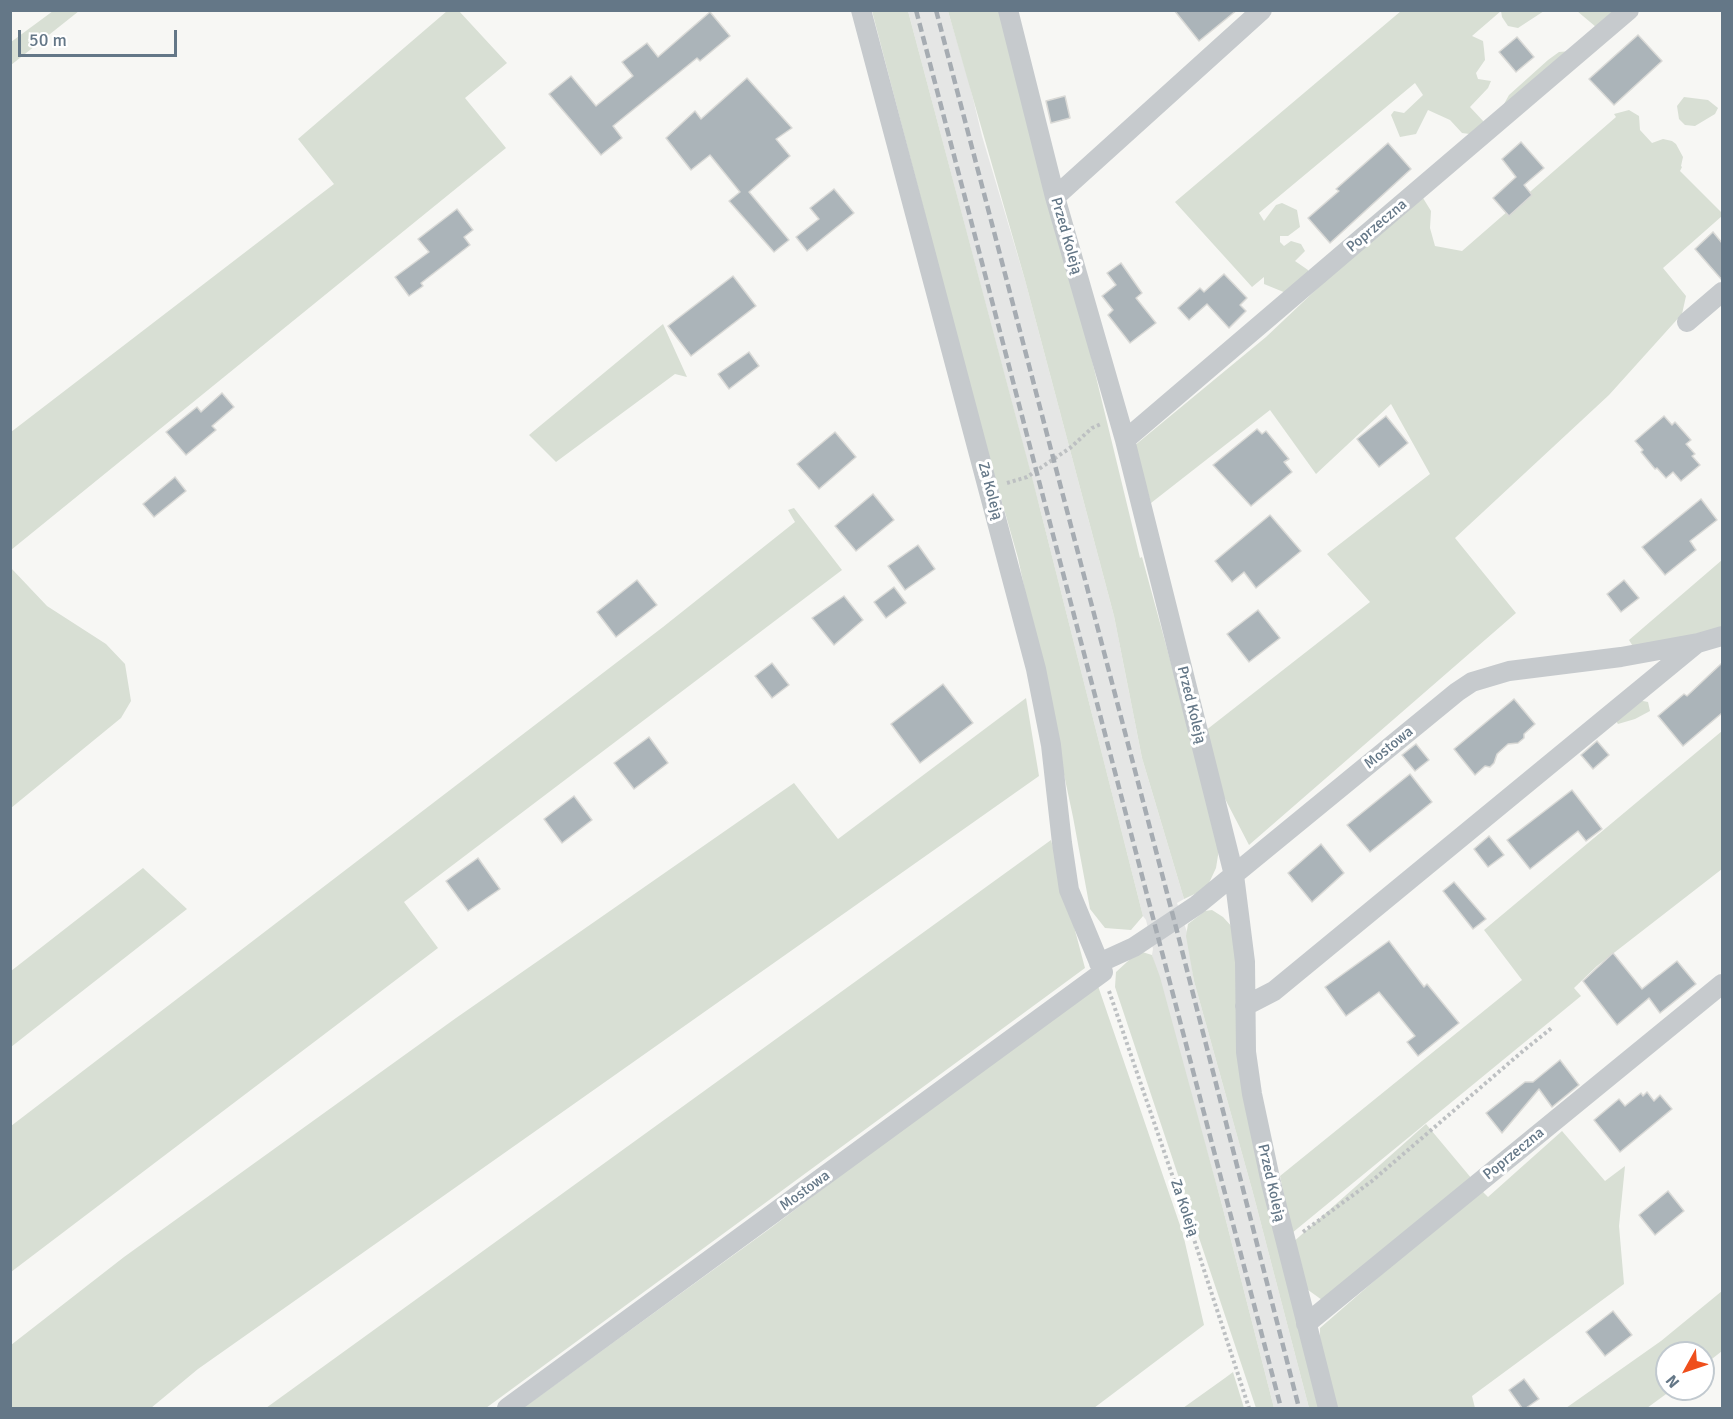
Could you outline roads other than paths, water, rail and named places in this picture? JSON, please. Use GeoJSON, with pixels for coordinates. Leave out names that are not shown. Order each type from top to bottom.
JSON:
{"type":"FeatureCollection","features":[{"type":"Feature","properties":{"kind":"street","name":"Za Koleją"},"geometry":{"type":"LineString","coordinates":[[861,10],[1036,669],[1046,717],[1070,890],[1101,968]]}},
{"type":"Feature","properties":{"kind":"street","name":"Przed Koleją"},"geometry":{"type":"LineString","coordinates":[[1008,10],[1055,197],[1125,440],[1234,875],[1245,962],[1246,1052],[1252,1094],[1286,1245],[1328,1408]]}},
{"type":"Feature","properties":{"kind":"street"},"geometry":{"type":"LineString","coordinates":[[1055,197],[1262,10]]}},
{"type":"Feature","properties":{"kind":"street","name":"Poprzeczna"},"geometry":{"type":"LineString","coordinates":[[1125,440],[1629,10]]}},
{"type":"Feature","properties":{"kind":"street"},"geometry":{"type":"LineString","coordinates":[[1687,322],[1722,292]]}},
{"type":"Feature","properties":{"kind":"street","name":"Mostowa"},"geometry":{"type":"LineString","coordinates":[[507,1408],[1101,968],[1197,905],[1472,682],[1509,671],[1615,658],[1698,643],[1722,636]]}},
{"type":"Feature","properties":{"kind":"street"},"geometry":{"type":"LineString","coordinates":[[1245,1006],[1274,992],[1698,643]]}},
{"type":"Feature","properties":{"kind":"street","name":"Poprzeczna"},"geometry":{"type":"LineString","coordinates":[[1306,1324],[1722,984]]}},
{"type":"Feature","properties":{"kind":"railway"},"geometry":{"type":"LineString","coordinates":[[916,10],[1281,1408]]}},
{"type":"Feature","properties":{"kind":"railway"},"geometry":{"type":"LineString","coordinates":[[936,10],[1299,1408]]}}]}
